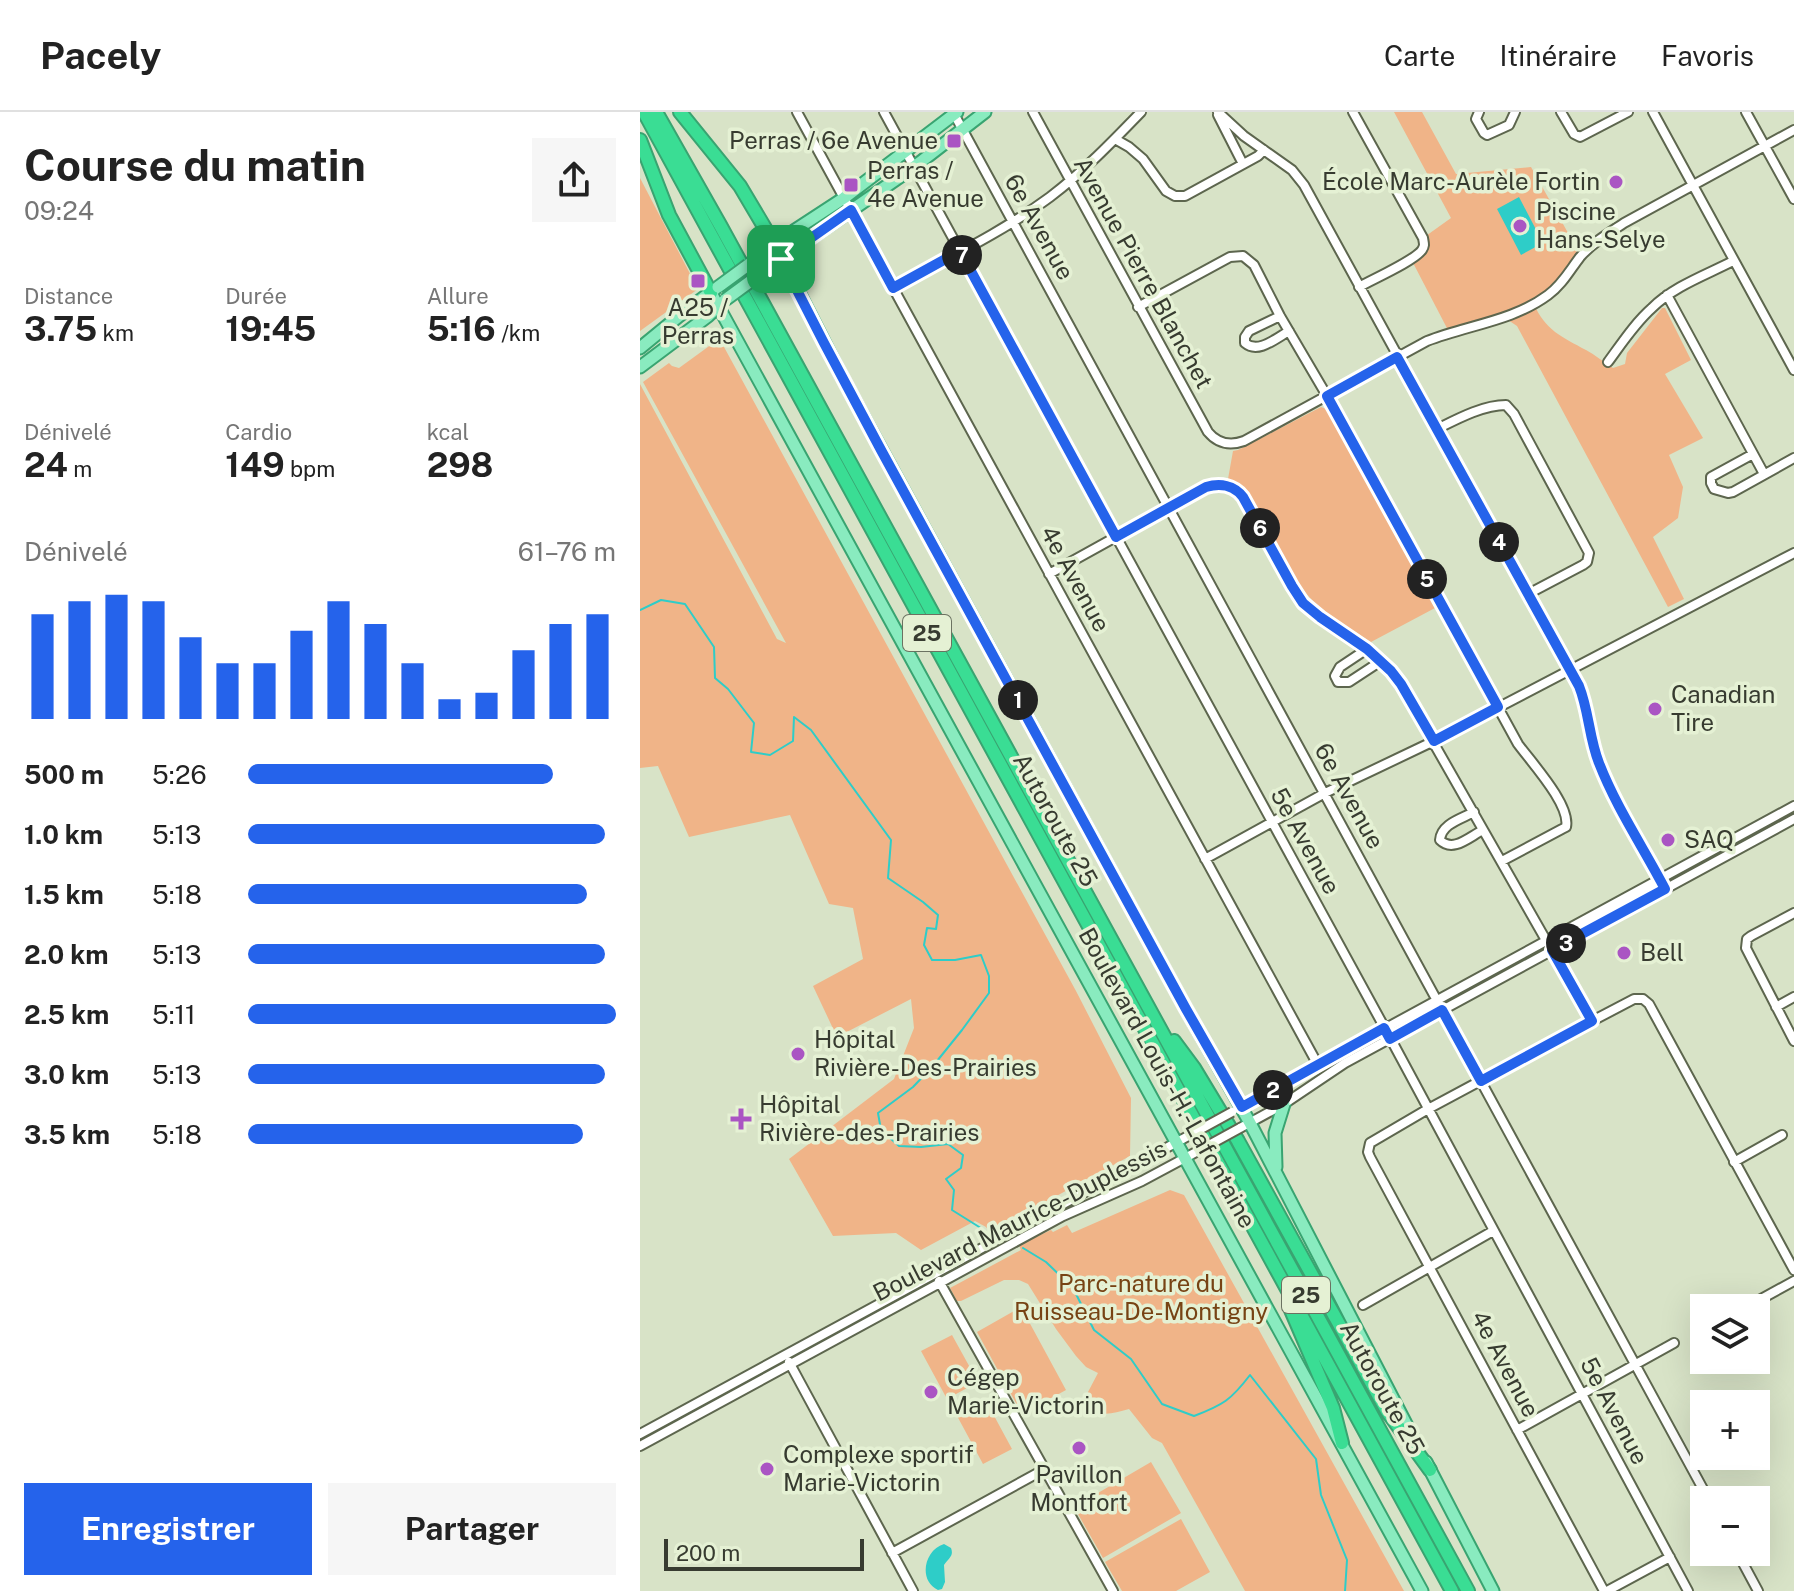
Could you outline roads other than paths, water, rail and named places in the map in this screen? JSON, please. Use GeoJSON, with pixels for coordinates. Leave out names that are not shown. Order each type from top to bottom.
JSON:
{"type":"FeatureCollection","features":[{"type":"Feature","properties":{"kind":"highway","name":"Autoroute 25"},"geometry":{"type":"LineString","coordinates":[[644,112],[1452,1591]]}},
{"type":"Feature","properties":{"kind":"highway","name":"Autoroute 25"},"geometry":{"type":"LineString","coordinates":[[656,112],[1468,1591]]}},
{"type":"Feature","properties":{"kind":"highway"},"geometry":{"type":"LineString","coordinates":[[680,112],[740,186],[771,248]]}},
{"type":"Feature","properties":{"kind":"highway"},"geometry":{"type":"LineString","coordinates":[[640,140],[669,215],[714,290]]}},
{"type":"Feature","properties":{"kind":"highway"},"geometry":{"type":"LineString","coordinates":[[1144,1000],[1201,1080],[1387,1411],[1430,1470]]}},
{"type":"Feature","properties":{"kind":"highway"},"geometry":{"type":"LineString","coordinates":[[1268,1255],[1333,1408],[1342,1443]]}},
{"type":"Feature","properties":{"kind":"main road"},"geometry":{"type":"LineString","coordinates":[[640,367],[777,261],[914,167],[985,112]]}},
{"type":"Feature","properties":{"kind":"main road"},"geometry":{"type":"LineString","coordinates":[[640,348],[954,113]]}},
{"type":"Feature","properties":{"kind":"main road","name":"Boulevard Louis-H.-Lafontaine"},"geometry":{"type":"LineString","coordinates":[[771,248],[1179,997],[1245,1125],[1276,1171],[1493,1591]]}},
{"type":"Feature","properties":{"kind":"main road","name":"Boulevard Louis-H.-Lafontaine"},"geometry":{"type":"LineString","coordinates":[[714,290],[1422,1591]]}},
{"type":"Feature","properties":{"kind":"main road"},"geometry":{"type":"LineString","coordinates":[[1276,1171],[1275,1131],[1284,1104]]}},
{"type":"Feature","properties":{"kind":"street","name":"4e Avenue"},"geometry":{"type":"LineString","coordinates":[[797,112],[1318,1065]]}},
{"type":"Feature","properties":{"kind":"street","name":"5e Avenue"},"geometry":{"type":"LineString","coordinates":[[884,112],[1688,1591]]}},
{"type":"Feature","properties":{"kind":"street","name":"Avenue Pierre Blanchet"},"geometry":{"type":"LineString","coordinates":[[1033,112],[1213,439],[1227,444],[1244,441],[1327,396]]}},
{"type":"Feature","properties":{"kind":"street"},"geometry":{"type":"LineString","coordinates":[[893,288],[1013,222],[1070,181],[1141,112]]}},
{"type":"Feature","properties":{"kind":"street"},"geometry":{"type":"LineString","coordinates":[[1217,112],[1243,164]]}},
{"type":"Feature","properties":{"kind":"street"},"geometry":{"type":"LineString","coordinates":[[1217,112],[1299,177],[1570,669],[1585,701],[1595,751],[1605,778],[1665,889]]}},
{"type":"Feature","properties":{"kind":"street"},"geometry":{"type":"LineString","coordinates":[[1353,112],[1423,238],[1424,245],[1411,259],[1359,287]]}},
{"type":"Feature","properties":{"kind":"street"},"geometry":{"type":"LineString","coordinates":[[1479,112],[1476,119],[1487,135],[1509,125],[1515,112]]}},
{"type":"Feature","properties":{"kind":"street"},"geometry":{"type":"LineString","coordinates":[[1561,112],[1574,134],[1580,137],[1628,112]]}},
{"type":"Feature","properties":{"kind":"street"},"geometry":{"type":"LineString","coordinates":[[1653,112],[1794,370]]}},
{"type":"Feature","properties":{"kind":"street"},"geometry":{"type":"LineString","coordinates":[[1746,112],[1794,199]]}},
{"type":"Feature","properties":{"kind":"street","name":"6e Avenue"},"geometry":{"type":"LineString","coordinates":[[954,113],[1701,1486]]}},
{"type":"Feature","properties":{"kind":"street"},"geometry":{"type":"LineString","coordinates":[[1327,396],[1427,341],[1505,318],[1529,307],[1550,294],[1599,239],[1794,130]]}},
{"type":"Feature","properties":{"kind":"street"},"geometry":{"type":"LineString","coordinates":[[1115,139],[1143,159],[1166,191],[1175,196],[1185,196],[1264,150]]}},
{"type":"Feature","properties":{"kind":"street"},"geometry":{"type":"LineString","coordinates":[[1138,307],[1230,257],[1238,255],[1248,258],[1254,265],[1518,744],[1545,778],[1567,816],[1562,829],[1502,861]]}},
{"type":"Feature","properties":{"kind":"street"},"geometry":{"type":"LineString","coordinates":[[1608,362],[1627,335],[1667,295],[1733,261]]}},
{"type":"Feature","properties":{"kind":"street"},"geometry":{"type":"LineString","coordinates":[[1667,295],[1764,474]]}},
{"type":"Feature","properties":{"kind":"street"},"geometry":{"type":"LineString","coordinates":[[1280,316],[1249,331],[1245,343],[1256,349],[1289,331]]}},
{"type":"Feature","properties":{"kind":"street"},"geometry":{"type":"LineString","coordinates":[[1437,429],[1500,405],[1506,405],[1522,427],[1589,553],[1583,565],[1528,594]]}},
{"type":"Feature","properties":{"kind":"street"},"geometry":{"type":"LineString","coordinates":[[1753,454],[1711,477],[1714,489],[1730,493],[1794,458]]}},
{"type":"Feature","properties":{"kind":"street"},"geometry":{"type":"LineString","coordinates":[[1049,574],[1206,487],[1216,485],[1234,489],[1243,497],[1303,603],[1367,649],[1396,677],[1592,1021]]}},
{"type":"Feature","properties":{"kind":"street"},"geometry":{"type":"LineString","coordinates":[[1205,859],[1325,793],[1434,741],[1794,553]]}},
{"type":"Feature","properties":{"kind":"street"},"geometry":{"type":"LineString","coordinates":[[1367,649],[1337,669],[1335,676],[1338,682],[1349,682],[1381,661]]}},
{"type":"Feature","properties":{"kind":"street","name":"Boulevard Maurice-Duplessis"},"geometry":{"type":"LineString","coordinates":[[640,1434],[1793,808]]}},
{"type":"Feature","properties":{"kind":"street"},"geometry":{"type":"LineString","coordinates":[[1474,812],[1444,828],[1440,840],[1453,846],[1483,830]]}},
{"type":"Feature","properties":{"kind":"street","name":"Boulevard Maurice-Duplessis"},"geometry":{"type":"LineString","coordinates":[[640,1446],[1063,1216],[1142,1181],[1198,1151],[1284,1104],[1345,1063],[1794,819]]}},
{"type":"Feature","properties":{"kind":"street"},"geometry":{"type":"LineString","coordinates":[[1794,913],[1751,936],[1746,943],[1747,952],[1794,1041]]}},
{"type":"Feature","properties":{"kind":"street"},"geometry":{"type":"LineString","coordinates":[[1776,1007],[1794,997]]}},
{"type":"Feature","properties":{"kind":"street"},"geometry":{"type":"LineString","coordinates":[[1428,1109],[1634,999],[1643,999],[1649,1004],[1794,1270]]}},
{"type":"Feature","properties":{"kind":"street","name":"4e Avenue"},"geometry":{"type":"LineString","coordinates":[[1428,1109],[1374,1139],[1368,1147],[1370,1157],[1605,1591]]}},
{"type":"Feature","properties":{"kind":"street"},"geometry":{"type":"LineString","coordinates":[[1734,1162],[1782,1135]]}},
{"type":"Feature","properties":{"kind":"street"},"geometry":{"type":"LineString","coordinates":[[1363,1305],[1493,1231]]}},
{"type":"Feature","properties":{"kind":"street"},"geometry":{"type":"LineString","coordinates":[[935,1274],[1113,1591]]}},
{"type":"Feature","properties":{"kind":"street"},"geometry":{"type":"LineString","coordinates":[[1770,1294],[1794,1281]]}},
{"type":"Feature","properties":{"kind":"street"},"geometry":{"type":"LineString","coordinates":[[1517,1430],[1674,1343]]}},
{"type":"Feature","properties":{"kind":"street"},"geometry":{"type":"LineString","coordinates":[[784,1355],[913,1591]]}},
{"type":"Feature","properties":{"kind":"street"},"geometry":{"type":"LineString","coordinates":[[892,1553],[1045,1469]]}},
{"type":"Feature","properties":{"kind":"street"},"geometry":{"type":"LineString","coordinates":[[1605,1591],[1670,1557]]}},
{"type":"Feature","properties":{"kind":"street"},"geometry":{"type":"LineString","coordinates":[[1745,1566],[1758,1591]]}},
{"type":"Feature","properties":{"kind":"water","name":"Piscine Hans-Selye"},"geometry":{"type":"Polygon","coordinates":[[[1519,197],[1543,243],[1521,255],[1497,209],[1519,197]]]}},
{"type":"Feature","properties":{"kind":"water"},"geometry":{"type":"Polygon","coordinates":[[[944,1544],[951,1548],[952,1553],[944,1565],[945,1582],[938,1590],[928,1580],[926,1566],[932,1552],[944,1544]]]}},
{"type":"Feature","properties":{"kind":"waterway"},"geometry":{"type":"LineString","coordinates":[[640,610],[661,600],[685,604],[714,647],[715,678],[728,689],[754,723],[751,752],[770,755],[793,741],[794,717],[811,730],[891,840],[888,878],[938,915],[936,929],[927,928],[924,945],[932,960],[981,955],[989,976],[989,993],[933,1066],[913,1087],[878,1113],[881,1130],[899,1146],[948,1144],[963,1155],[961,1168],[946,1179],[954,1190],[952,1210],[984,1230]]}},
{"type":"Feature","properties":{"kind":"waterway"},"geometry":{"type":"LineString","coordinates":[[1023,1248],[1046,1262],[1073,1288],[1094,1330],[1131,1359],[1162,1404],[1194,1416],[1226,1401],[1250,1375],[1316,1459],[1321,1495],[1347,1560],[1345,1591]]}},
{"type":"Feature","properties":{"kind":"place","name":"Perras / 6e Avenue"},"geometry":{"type":"Point","coordinates":[954,141]}},
{"type":"Feature","properties":{"kind":"place","name":"École Marc-Aurèle Fortin"},"geometry":{"type":"Point","coordinates":[1616,182]}},
{"type":"Feature","properties":{"kind":"place","name":"Perras / 4e Avenue"},"geometry":{"type":"Point","coordinates":[851,185]}},
{"type":"Feature","properties":{"kind":"place","name":"Piscine Hans-Selye"},"geometry":{"type":"Point","coordinates":[1520,226]}},
{"type":"Feature","properties":{"kind":"place","name":"A25 / Perras"},"geometry":{"type":"Point","coordinates":[698,281]}},
{"type":"Feature","properties":{"kind":"place","name":"Canadian Tire"},"geometry":{"type":"Point","coordinates":[1655,709]}},
{"type":"Feature","properties":{"kind":"place","name":"SAQ"},"geometry":{"type":"Point","coordinates":[1668,840]}},
{"type":"Feature","properties":{"kind":"place","name":"Bell"},"geometry":{"type":"Point","coordinates":[1624,953]}},
{"type":"Feature","properties":{"kind":"place","name":"Hôpital Rivière-Des-Prairies"},"geometry":{"type":"Point","coordinates":[798,1054]}},
{"type":"Feature","properties":{"kind":"place","name":"Hôpital Rivière-des-Prairies"},"geometry":{"type":"Point","coordinates":[741,1119]}},
{"type":"Feature","properties":{"kind":"place","name":"Cégep Marie-Victorin"},"geometry":{"type":"Point","coordinates":[931,1392]}},
{"type":"Feature","properties":{"kind":"place","name":"Pavillon Montfort"},"geometry":{"type":"Point","coordinates":[1079,1448]}},
{"type":"Feature","properties":{"kind":"place","name":"Complexe sportif Marie-Victorin"},"geometry":{"type":"Point","coordinates":[767,1469]}},
{"type":"Feature","properties":{"kind":"park label","name":"Parc-nature du Ruisseau-De-Montigny"},"geometry":{"type":"Point","coordinates":[1141,1298]}}]}
